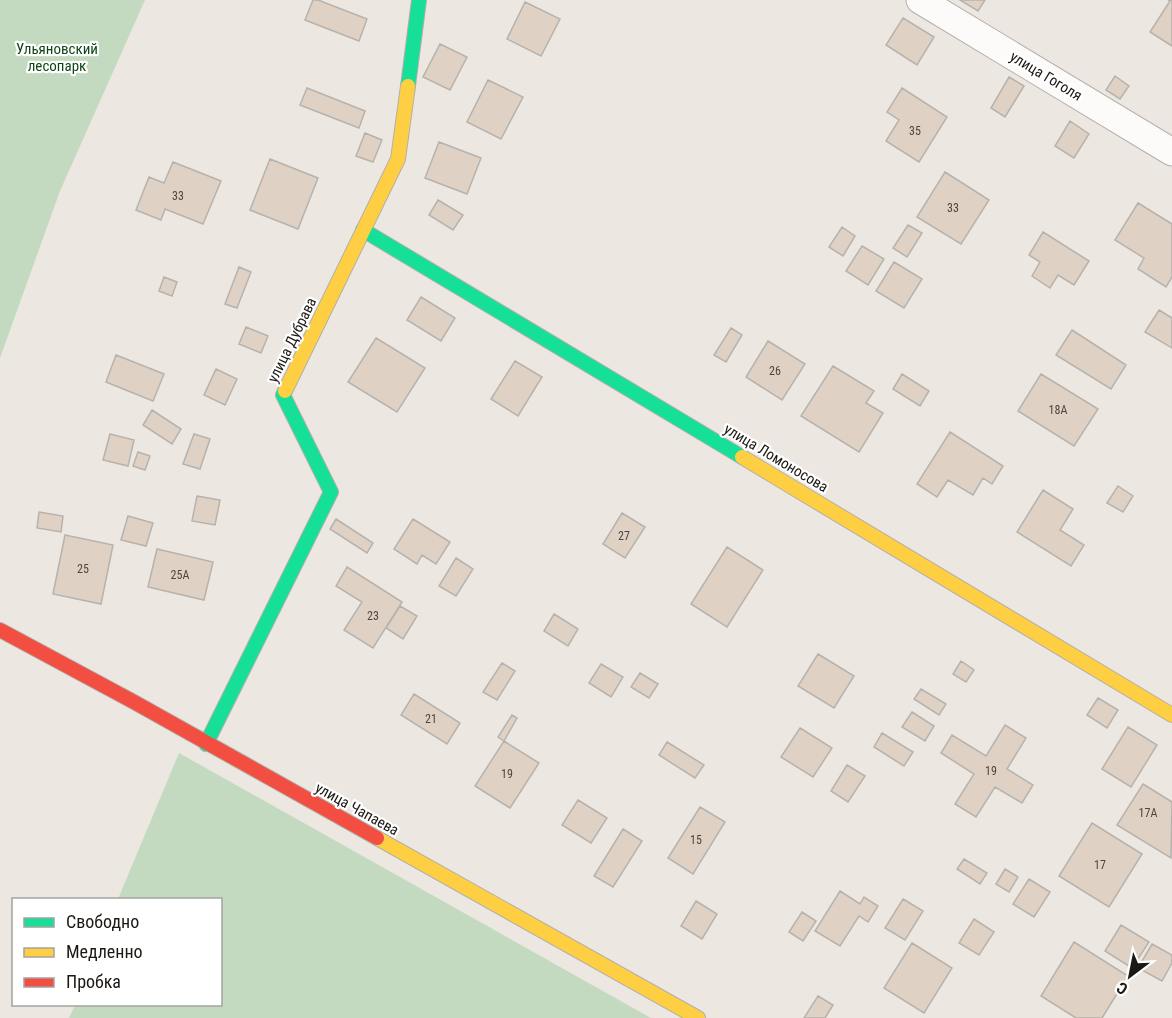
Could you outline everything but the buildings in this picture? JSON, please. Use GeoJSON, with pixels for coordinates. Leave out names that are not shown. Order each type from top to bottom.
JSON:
{"type":"FeatureCollection","features":[{"type":"Feature","properties":{"kind":"street","name":"улица Дубрава"},"geometry":{"type":"LineString","coordinates":[[206,744],[331,492],[283,395],[398,159],[419,0]]}},
{"type":"Feature","properties":{"kind":"street","name":"улица Гоголя"},"geometry":{"type":"LineString","coordinates":[[920,0],[1172,152]]}},
{"type":"Feature","properties":{"kind":"street","name":"улица Ломоносова"},"geometry":{"type":"LineString","coordinates":[[363,230],[1172,716]]}},
{"type":"Feature","properties":{"kind":"street","name":"улица Чапаева"},"geometry":{"type":"LineString","coordinates":[[0,630],[134,702],[698,1018]]}},
{"type":"Feature","properties":{"kind":"green space","name":"Ульяновский лесопарк"},"geometry":{"type":"Polygon","coordinates":[[[0,0],[145,0],[60,191],[0,358],[0,0]]]}},
{"type":"Feature","properties":{"kind":"green space"},"geometry":{"type":"Polygon","coordinates":[[[179,753],[651,1018],[69,1018],[75,1006],[222,1006],[222,898],[118,898],[179,753]]]}},
{"type":"Feature","properties":{"kind":"traffic: fast"},"geometry":{"type":"LineString","coordinates":[[408,86],[419,0]]}},
{"type":"Feature","properties":{"kind":"traffic: fast"},"geometry":{"type":"LineString","coordinates":[[363,230],[742,457]]}},
{"type":"Feature","properties":{"kind":"traffic: fast"},"geometry":{"type":"LineString","coordinates":[[206,744],[331,492],[283,395],[285,391]]}},
{"type":"Feature","properties":{"kind":"traffic: slow"},"geometry":{"type":"LineString","coordinates":[[285,391],[398,159],[408,86]]}},
{"type":"Feature","properties":{"kind":"traffic: slow"},"geometry":{"type":"LineString","coordinates":[[742,457],[1172,715]]}},
{"type":"Feature","properties":{"kind":"traffic: slow"},"geometry":{"type":"LineString","coordinates":[[377,838],[698,1018]]}},
{"type":"Feature","properties":{"kind":"traffic: jam"},"geometry":{"type":"LineString","coordinates":[[0,630],[377,838]]}}]}
